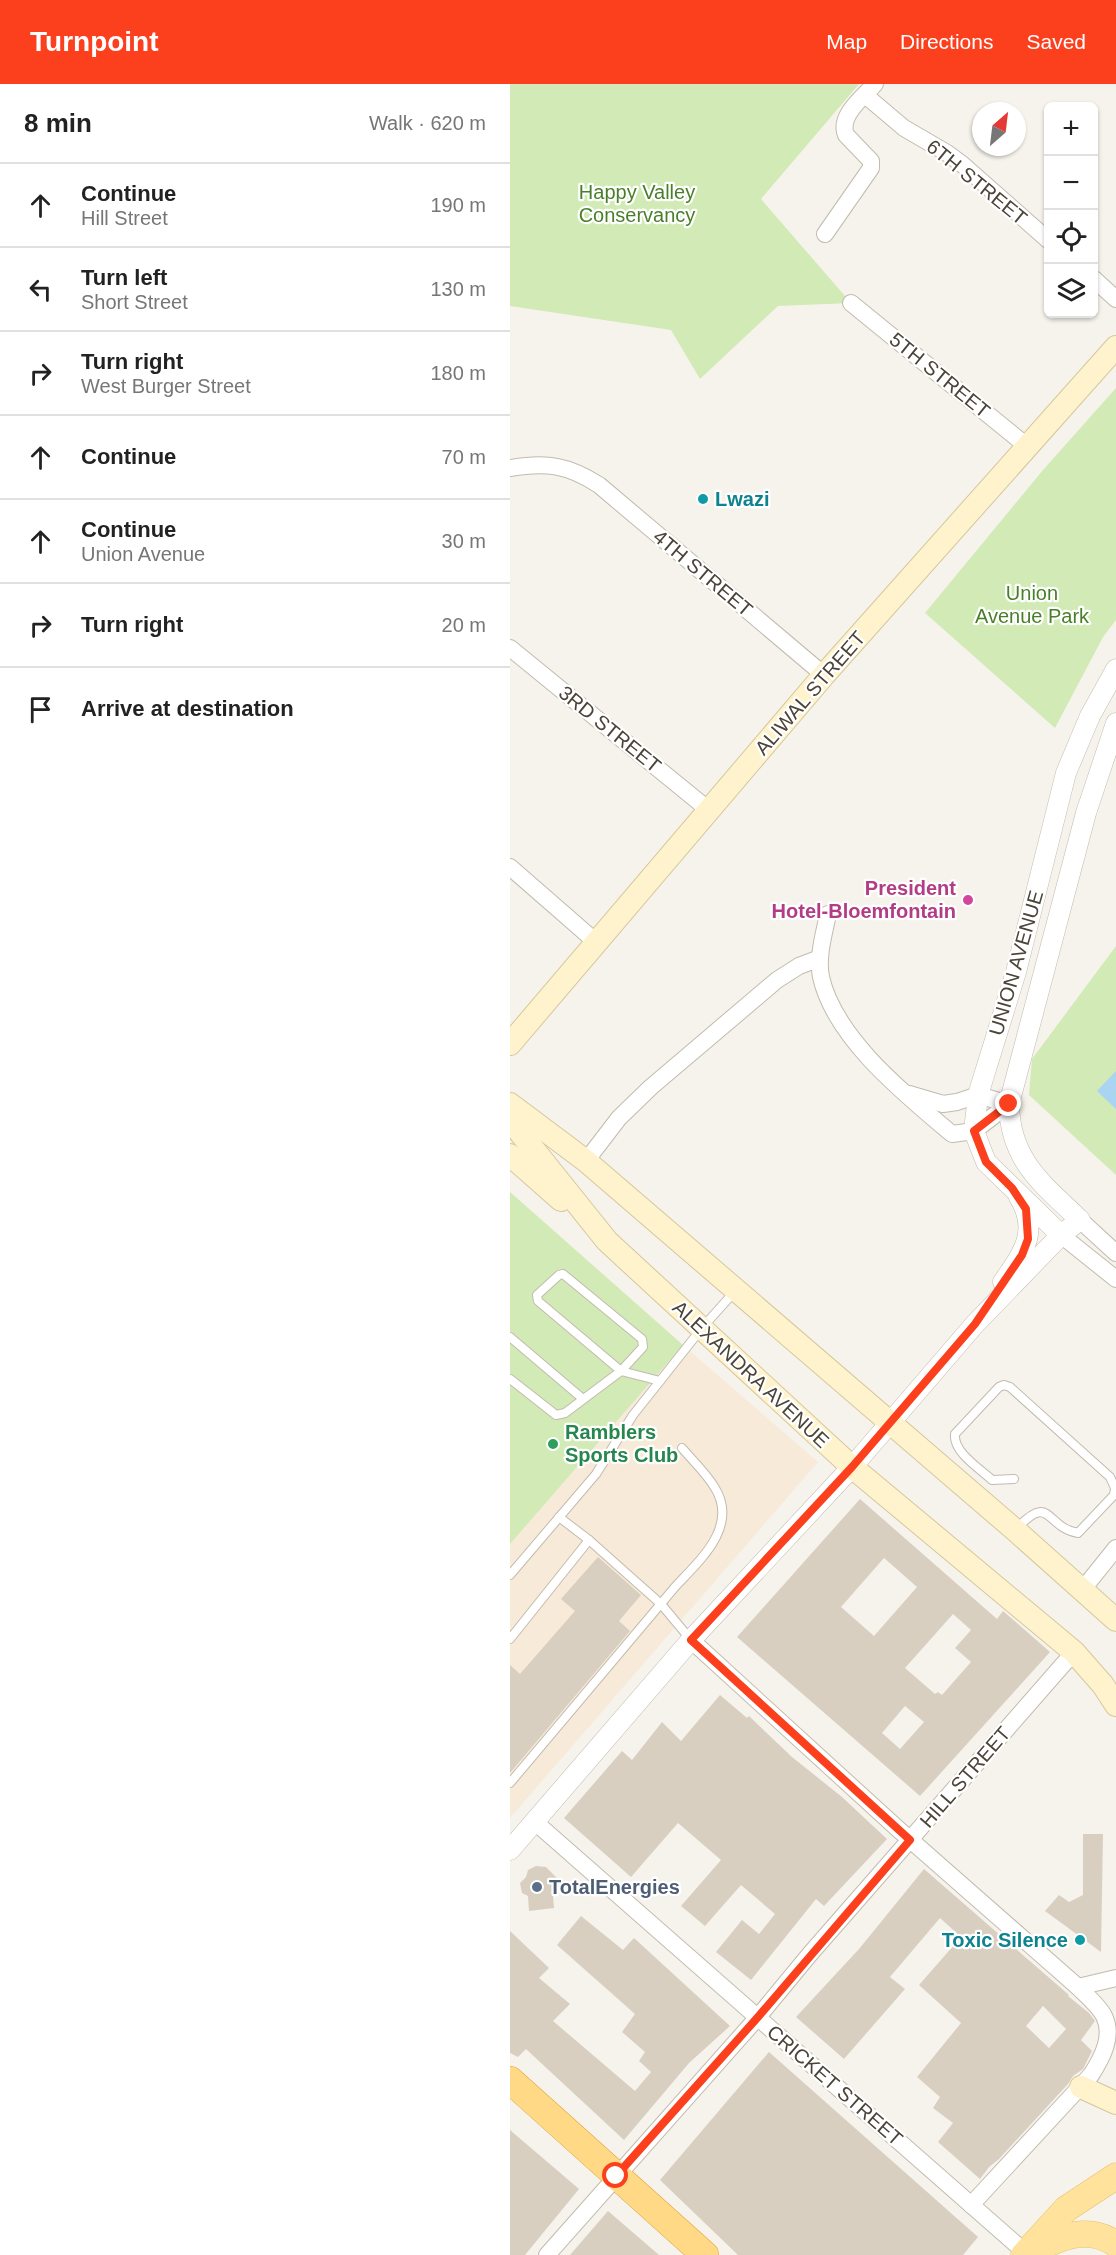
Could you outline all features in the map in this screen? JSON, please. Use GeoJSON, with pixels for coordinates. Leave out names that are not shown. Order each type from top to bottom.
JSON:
{"type":"FeatureCollection","features":[{"type":"Feature","properties":{"kind":"highway"},"geometry":{"type":"LineString","coordinates":[[510,2080],[705,2255]]}},
{"type":"Feature","properties":{"kind":"main road","name":"ALIWAL STREET"},"geometry":{"type":"LineString","coordinates":[[510,1044],[824,675],[1116,347]]}},
{"type":"Feature","properties":{"kind":"main road"},"geometry":{"type":"LineString","coordinates":[[510,1104],[586,1161],[1015,1530],[1116,1620]]}},
{"type":"Feature","properties":{"kind":"main road","name":"ALEXANDRA AVENUE"},"geometry":{"type":"LineString","coordinates":[[510,1120],[607,1241],[852,1467],[1074,1652],[1103,1685],[1116,1705]]}},
{"type":"Feature","properties":{"kind":"main road"},"geometry":{"type":"LineString","coordinates":[[510,1155],[607,1241]]}},
{"type":"Feature","properties":{"kind":"main road"},"geometry":{"type":"LineString","coordinates":[[1082,2087],[1116,2103]]}},
{"type":"Feature","properties":{"kind":"main road"},"geometry":{"type":"LineString","coordinates":[[1025,2254],[1066,2209],[1116,2176]]}},
{"type":"Feature","properties":{"kind":"main road"},"geometry":{"type":"LineString","coordinates":[[1025,2254],[1070,2236],[1091,2232],[1116,2244]]}},
{"type":"Feature","properties":{"kind":"street","name":"6TH STREET"},"geometry":{"type":"LineString","coordinates":[[870,89],[904,128],[963,165],[1044,236]]}},
{"type":"Feature","properties":{"kind":"street"},"geometry":{"type":"LineString","coordinates":[[825,234],[871,168],[871,161],[844,130],[844,123],[851,110],[870,89]]}},
{"type":"Feature","properties":{"kind":"street"},"geometry":{"type":"LineString","coordinates":[[1098,283],[1116,299]]}},
{"type":"Feature","properties":{"kind":"street","name":"5TH STREET"},"geometry":{"type":"LineString","coordinates":[[851,303],[1028,447]]}},
{"type":"Feature","properties":{"kind":"street","name":"4TH STREET"},"geometry":{"type":"LineString","coordinates":[[510,468],[561,466],[581,473],[599,485],[824,675]]}},
{"type":"Feature","properties":{"kind":"street","name":"3RD STREET"},"geometry":{"type":"LineString","coordinates":[[510,648],[710,811]]}},
{"type":"Feature","properties":{"kind":"street","name":"UNION AVENUE"},"geometry":{"type":"LineString","coordinates":[[1061,1235],[986,1162],[974,1131],[978,1095],[1016,972],[1066,773],[1090,716],[1116,669]]}},
{"type":"Feature","properties":{"kind":"street","name":"UNION AVENUE"},"geometry":{"type":"LineString","coordinates":[[1116,723],[1078,840],[1009,1104],[1010,1126],[1023,1159],[1036,1176],[1116,1253]]}},
{"type":"Feature","properties":{"kind":"street"},"geometry":{"type":"LineString","coordinates":[[1051,834],[1078,840]]}},
{"type":"Feature","properties":{"kind":"street"},"geometry":{"type":"LineString","coordinates":[[510,867],[596,942]]}},
{"type":"Feature","properties":{"kind":"street"},"geometry":{"type":"LineString","coordinates":[[828,914],[820,958],[821,978],[845,1029],[902,1092],[952,1134],[974,1131],[1009,1104]]}},
{"type":"Feature","properties":{"kind":"street"},"geometry":{"type":"LineString","coordinates":[[586,1161],[619,1118],[651,1087],[777,980],[799,966],[820,958]]}},
{"type":"Feature","properties":{"kind":"street"},"geometry":{"type":"LineString","coordinates":[[902,1092],[943,1104],[978,1095],[1009,1104]]}},
{"type":"Feature","properties":{"kind":"street"},"geometry":{"type":"LineString","coordinates":[[975,1324],[1022,1255],[1028,1239],[1026,1209],[1012,1188]]}},
{"type":"Feature","properties":{"kind":"street"},"geometry":{"type":"LineString","coordinates":[[510,1850],[691,1640],[852,1467],[975,1324],[1061,1235],[1080,1220]]}},
{"type":"Feature","properties":{"kind":"street"},"geometry":{"type":"LineString","coordinates":[[1061,1235],[1116,1279]]}},
{"type":"Feature","properties":{"kind":"street"},"geometry":{"type":"LineString","coordinates":[[1083,1589],[1116,1548]]}},
{"type":"Feature","properties":{"kind":"street"},"geometry":{"type":"LineString","coordinates":[[691,1640],[910,1840],[1078,1987],[1104,2016],[1108,2033],[1105,2048],[1099,2062],[1082,2087],[971,2205]]}},
{"type":"Feature","properties":{"kind":"street","name":"HILL STREET"},"geometry":{"type":"LineString","coordinates":[[547,2255],[758,2017],[1074,1652]]}},
{"type":"Feature","properties":{"kind":"street","name":"CRICKET STREET"},"geometry":{"type":"LineString","coordinates":[[535,1822],[1025,2254]]}},
{"type":"Feature","properties":{"kind":"street"},"geometry":{"type":"LineString","coordinates":[[1078,1987],[1116,1978]]}},
{"type":"Feature","properties":{"kind":"lane"},"geometry":{"type":"LineString","coordinates":[[510,1379],[556,1415],[565,1413],[621,1371],[643,1347],[642,1339],[566,1276],[560,1275],[537,1295],[538,1301],[621,1371],[660,1381]]}},
{"type":"Feature","properties":{"kind":"lane"},"geometry":{"type":"LineString","coordinates":[[510,1575],[596,1474],[633,1415],[702,1328],[736,1290]]}},
{"type":"Feature","properties":{"kind":"lane"},"geometry":{"type":"LineString","coordinates":[[510,1337],[584,1399]]}},
{"type":"Feature","properties":{"kind":"lane"},"geometry":{"type":"LineString","coordinates":[[1014,1479],[992,1480],[958,1448],[954,1441],[955,1434],[999,1387],[1004,1385],[1010,1387],[1110,1477],[1115,1488],[1114,1495],[1078,1533],[1069,1532],[1045,1512],[1039,1511],[1030,1515],[1015,1530]]}},
{"type":"Feature","properties":{"kind":"lane"},"geometry":{"type":"LineString","coordinates":[[510,1783],[703,1557],[719,1534],[723,1513],[716,1489],[682,1448]]}},
{"type":"Feature","properties":{"kind":"lane"},"geometry":{"type":"LineString","coordinates":[[559,1517],[589,1540],[661,1604],[691,1640]]}},
{"type":"Feature","properties":{"kind":"lane"},"geometry":{"type":"LineString","coordinates":[[510,1639],[589,1540]]}},
{"type":"Feature","properties":{"kind":"shaded area"},"geometry":{"type":"Polygon","coordinates":[[[683,1345],[818,1462],[510,1818],[510,1544],[683,1345]]]}},
{"type":"Feature","properties":{"kind":"green space","name":"Happy Valley Conservancy"},"geometry":{"type":"Polygon","coordinates":[[[510,84],[859,84],[761,199],[851,303],[778,306],[700,379],[671,330],[510,306],[510,84]]]}},
{"type":"Feature","properties":{"kind":"green space","name":"Union Avenue Park"},"geometry":{"type":"Polygon","coordinates":[[[1116,388],[1116,620],[1103,637],[1055,728],[925,613],[1043,470],[1116,388]]]}},
{"type":"Feature","properties":{"kind":"green space"},"geometry":{"type":"Polygon","coordinates":[[[1116,946],[1116,1175],[1029,1095],[1032,1059],[1116,946]]]}},
{"type":"Feature","properties":{"kind":"green space","name":"Ramblers Sports Club"},"geometry":{"type":"Polygon","coordinates":[[[510,1192],[683,1345],[510,1544],[510,1192]]]}},
{"type":"Feature","properties":{"kind":"water"},"geometry":{"type":"Polygon","coordinates":[[[1116,1071],[1116,1109],[1097,1091],[1116,1071]]]}},
{"type":"Feature","properties":{"kind":"building"},"geometry":{"type":"Polygon","coordinates":[[[860,1499],[997,1619],[1003,1611],[1050,1652],[920,1796],[737,1637],[860,1499]],[[884,1558],[841,1607],[874,1636],[917,1587],[884,1558]],[[953,1614],[905,1668],[935,1694],[938,1692],[942,1695],[971,1662],[955,1648],[971,1630],[953,1614]],[[905,1706],[882,1733],[900,1749],[924,1722],[905,1706]]]}},
{"type":"Feature","properties":{"kind":"building"},"geometry":{"type":"Polygon","coordinates":[[[598,1557],[641,1595],[619,1621],[630,1631],[510,1773],[510,1665],[520,1674],[575,1611],[561,1599],[598,1557]]]}},
{"type":"Feature","properties":{"kind":"building"},"geometry":{"type":"Polygon","coordinates":[[[720,1695],[747,1718],[749,1716],[792,1757],[842,1797],[887,1839],[824,1906],[816,1899],[751,1980],[716,1952],[742,1920],[759,1934],[775,1914],[741,1885],[705,1926],[681,1906],[721,1860],[678,1823],[631,1877],[564,1818],[622,1751],[632,1760],[662,1722],[681,1741],[720,1695]]]}},
{"type":"Feature","properties":{"kind":"building"},"geometry":{"type":"Polygon","coordinates":[[[1083,1834],[1103,1834],[1101,1952],[1045,1911],[1059,1895],[1069,1902],[1083,1895],[1083,1834]]]}},
{"type":"Feature","properties":{"kind":"building"},"geometry":{"type":"Polygon","coordinates":[[[536,1866],[546,1867],[557,1878],[558,1890],[553,1896],[554,1908],[529,1911],[528,1896],[522,1893],[520,1883],[526,1877],[528,1870],[536,1866]]]}},
{"type":"Feature","properties":{"kind":"building"},"geometry":{"type":"Polygon","coordinates":[[[924,1869],[1069,1995],[1095,2021],[1081,2040],[1092,2051],[1083,2069],[1073,2076],[980,2179],[938,2142],[953,2123],[933,2108],[940,2097],[917,2077],[961,2023],[919,1985],[961,1937],[940,1918],[890,1977],[905,1989],[844,2059],[796,2017],[859,1949],[924,1869]],[[1043,2006],[1026,2026],[1049,2048],[1066,2029],[1043,2006]]]}},
{"type":"Feature","properties":{"kind":"building"},"geometry":{"type":"Polygon","coordinates":[[[581,1916],[623,1950],[634,1938],[730,2026],[689,2063],[624,2140],[526,2049],[518,2057],[510,2053],[510,1931],[549,1968],[539,1978],[570,2004],[553,2021],[635,2091],[651,2072],[639,2061],[645,2052],[622,2032],[635,2014],[557,1945],[581,1916]]]}},
{"type":"Feature","properties":{"kind":"building"},"geometry":{"type":"Polygon","coordinates":[[[769,2052],[978,2237],[963,2255],[738,2255],[660,2180],[769,2052]]]}},
{"type":"Feature","properties":{"kind":"building"},"geometry":{"type":"Polygon","coordinates":[[[510,2130],[579,2189],[525,2255],[510,2255],[510,2130]]]}},
{"type":"Feature","properties":{"kind":"building"},"geometry":{"type":"Polygon","coordinates":[[[608,2211],[659,2255],[570,2255],[608,2211]]]}},
{"type":"Feature","properties":{"kind":"place","name":"Lwazi"},"geometry":{"type":"Point","coordinates":[703,499]}},
{"type":"Feature","properties":{"kind":"place","name":"President Hotel-Bloemfontain"},"geometry":{"type":"Point","coordinates":[968,900]}},
{"type":"Feature","properties":{"kind":"place","name":"Ramblers Sports Club"},"geometry":{"type":"Point","coordinates":[553,1444]}},
{"type":"Feature","properties":{"kind":"place","name":"TotalEnergies"},"geometry":{"type":"Point","coordinates":[537,1887]}},
{"type":"Feature","properties":{"kind":"place","name":"Toxic Silence"},"geometry":{"type":"Point","coordinates":[1080,1940]}},
{"type":"Feature","properties":{"kind":"route"},"geometry":{"type":"LineString","coordinates":[[616,2176],[758,2017],[910,1840],[691,1640],[890,1423],[975,1324],[1022,1255],[1028,1239],[1026,1209],[1012,1188],[986,1162],[974,1131],[1009,1104]]}}]}
